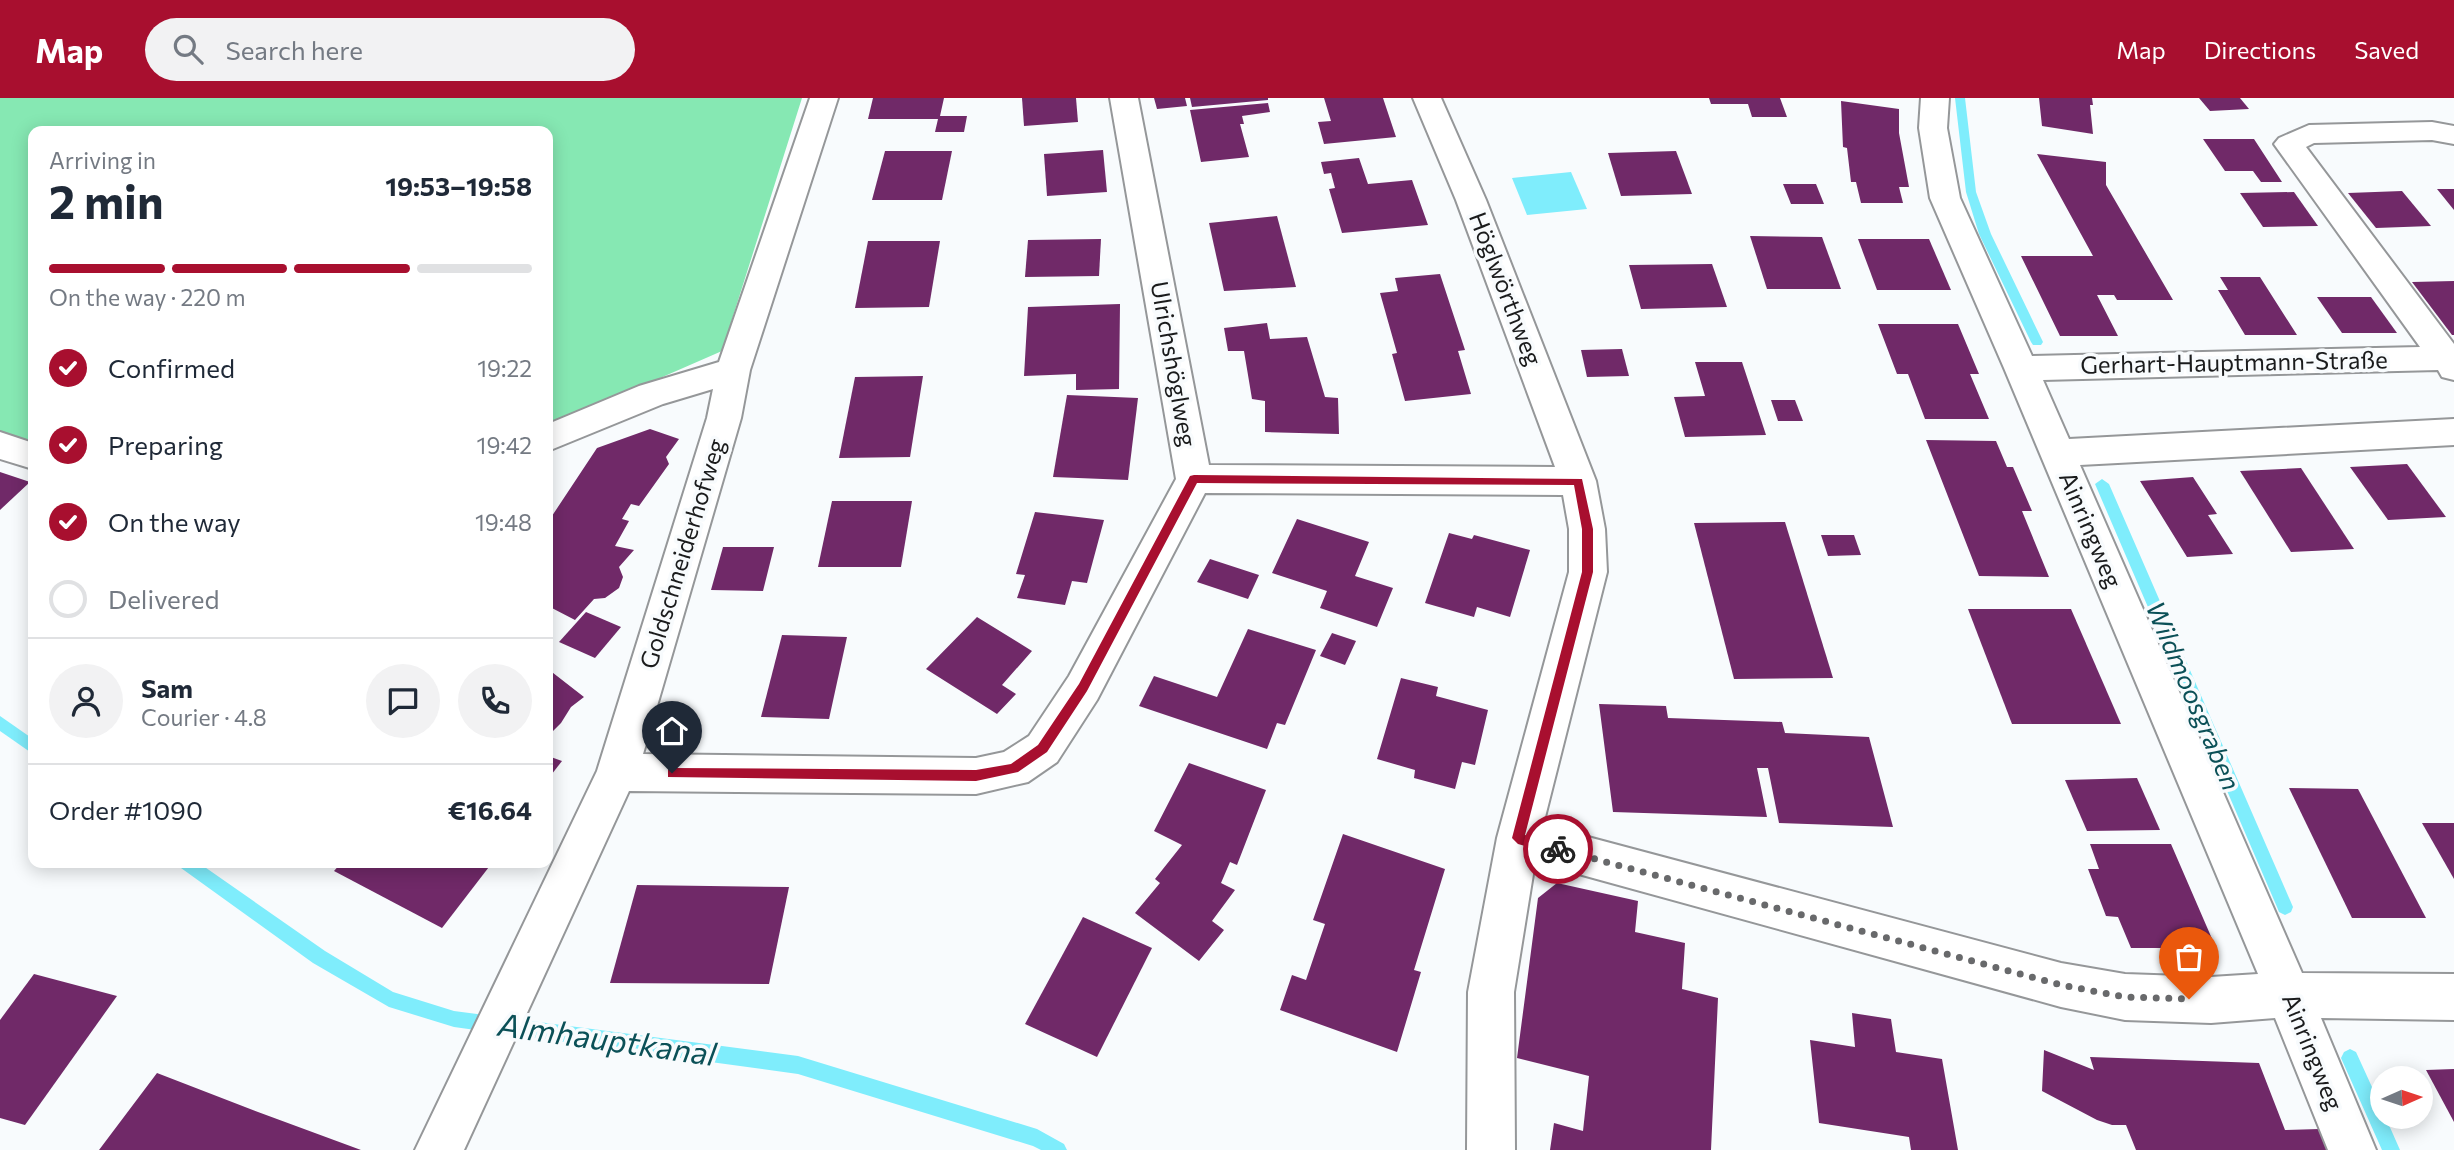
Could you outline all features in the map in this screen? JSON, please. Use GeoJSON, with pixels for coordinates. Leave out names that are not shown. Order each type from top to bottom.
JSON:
{"type":"FeatureCollection","features":[{"type":"Feature","properties":{"kind":"street","name":"Goldschneiderhofweg"},"geometry":{"type":"LineString","coordinates":[[439,1150],[617,772],[724,418],[733,370],[824,98]]}},
{"type":"Feature","properties":{"kind":"street","name":"Ulrichshöglweg"},"geometry":{"type":"LineString","coordinates":[[617,772],[976,776],[1013,769],[1043,749],[1083,688],[1194,479],[1124,98]]}},
{"type":"Feature","properties":{"kind":"street","name":"Höglwörthweg"},"geometry":{"type":"LineString","coordinates":[[1427,98],[1471,200],[1578,481],[1587,529],[1588,572],[1518,838],[1491,992],[1491,1150]]}},
{"type":"Feature","properties":{"kind":"street","name":"Ainringweg"},"geometry":{"type":"LineString","coordinates":[[1935,98],[1933,128],[1945,198],[2021,368],[2289,995],[2352,1150]]}},
{"type":"Feature","properties":{"kind":"street","name":"Gerhart-Hauptmann-Straße"},"geometry":{"type":"LineString","coordinates":[[2450,363],[2289,144],[2309,134],[2432,131],[2454,135]]}},
{"type":"Feature","properties":{"kind":"street","name":"Gerhart-Hauptmann-Straße"},"geometry":{"type":"LineString","coordinates":[[2021,368],[2450,363]]}},
{"type":"Feature","properties":{"kind":"street"},"geometry":{"type":"LineString","coordinates":[[553,436],[651,396],[733,370]]}},
{"type":"Feature","properties":{"kind":"street"},"geometry":{"type":"LineString","coordinates":[[2057,453],[2454,432]]}},
{"type":"Feature","properties":{"kind":"street"},"geometry":{"type":"LineString","coordinates":[[0,445],[28,454]]}},
{"type":"Feature","properties":{"kind":"street"},"geometry":{"type":"LineString","coordinates":[[1194,479],[1578,481]]}},
{"type":"Feature","properties":{"kind":"street"},"geometry":{"type":"LineString","coordinates":[[1518,838],[2061,985],[2125,997],[2211,1000],[2289,995],[2454,997]]}},
{"type":"Feature","properties":{"kind":"green space"},"geometry":{"type":"Polygon","coordinates":[[[0,98],[802,98],[722,351],[553,425],[553,126],[28,126],[28,447],[0,438],[0,98]]]}},
{"type":"Feature","properties":{"kind":"water"},"geometry":{"type":"Polygon","coordinates":[[[1571,172],[1587,209],[1527,215],[1512,178],[1571,172]]]}},
{"type":"Feature","properties":{"kind":"building"},"geometry":{"type":"Polygon","coordinates":[[[873,98],[944,98],[940,116],[967,116],[964,132],[935,132],[938,119],[868,119],[873,98]]]}},
{"type":"Feature","properties":{"kind":"building"},"geometry":{"type":"Polygon","coordinates":[[[1022,98],[1076,98],[1078,122],[1024,126],[1022,98]]]}},
{"type":"Feature","properties":{"kind":"building"},"geometry":{"type":"Polygon","coordinates":[[[1154,98],[1185,98],[1187,106],[1157,109],[1154,98]]]}},
{"type":"Feature","properties":{"kind":"building"},"geometry":{"type":"Polygon","coordinates":[[[1190,98],[1268,98],[1268,100],[1192,107],[1190,98]]]}},
{"type":"Feature","properties":{"kind":"building"},"geometry":{"type":"Polygon","coordinates":[[[1324,98],[1383,98],[1396,137],[1324,144],[1318,122],[1331,121],[1324,98]]]}},
{"type":"Feature","properties":{"kind":"building"},"geometry":{"type":"Polygon","coordinates":[[[1709,98],[1780,98],[1787,117],[1752,117],[1748,104],[1711,104],[1709,98]]]}},
{"type":"Feature","properties":{"kind":"building"},"geometry":{"type":"Polygon","coordinates":[[[2039,98],[2092,98],[2093,105],[2090,105],[2093,134],[2042,126],[2039,98]]]}},
{"type":"Feature","properties":{"kind":"building"},"geometry":{"type":"Polygon","coordinates":[[[2199,98],[2240,98],[2249,109],[2210,111],[2199,98]]]}},
{"type":"Feature","properties":{"kind":"building"},"geometry":{"type":"Polygon","coordinates":[[[1841,101],[1899,109],[1899,133],[1909,187],[1899,187],[1903,203],[1861,203],[1856,182],[1851,182],[1847,148],[1843,147],[1841,101]]]}},
{"type":"Feature","properties":{"kind":"building"},"geometry":{"type":"Polygon","coordinates":[[[1268,103],[1270,112],[1242,116],[1244,124],[1240,124],[1249,157],[1201,162],[1190,110],[1268,103]]]}},
{"type":"Feature","properties":{"kind":"building"},"geometry":{"type":"Polygon","coordinates":[[[2203,139],[2254,139],[2282,182],[2261,182],[2253,171],[2225,171],[2203,139]]]}},
{"type":"Feature","properties":{"kind":"building"},"geometry":{"type":"Polygon","coordinates":[[[1103,150],[1107,192],[1047,196],[1044,154],[1103,150]]]}},
{"type":"Feature","properties":{"kind":"building"},"geometry":{"type":"Polygon","coordinates":[[[885,151],[952,151],[942,200],[872,200],[885,151]]]}},
{"type":"Feature","properties":{"kind":"building"},"geometry":{"type":"Polygon","coordinates":[[[1676,151],[1692,194],[1621,196],[1608,153],[1676,151]]]}},
{"type":"Feature","properties":{"kind":"building"},"geometry":{"type":"Polygon","coordinates":[[[2037,154],[2106,162],[2106,185],[2173,300],[2117,300],[2114,295],[2097,295],[2118,336],[2060,336],[2021,256],[2093,256],[2037,154]]]}},
{"type":"Feature","properties":{"kind":"building"},"geometry":{"type":"Polygon","coordinates":[[[1359,158],[1368,184],[1412,180],[1428,225],[1342,233],[1329,189],[1335,188],[1331,173],[1324,174],[1321,162],[1359,158]]]}},
{"type":"Feature","properties":{"kind":"building"},"geometry":{"type":"Polygon","coordinates":[[[1783,184],[1816,184],[1824,204],[1791,204],[1783,184]]]}},
{"type":"Feature","properties":{"kind":"building"},"geometry":{"type":"Polygon","coordinates":[[[2437,189],[2454,189],[2454,210],[2437,189]]]}},
{"type":"Feature","properties":{"kind":"building"},"geometry":{"type":"Polygon","coordinates":[[[2402,191],[2431,226],[2376,228],[2348,193],[2402,191]]]}},
{"type":"Feature","properties":{"kind":"building"},"geometry":{"type":"Polygon","coordinates":[[[2294,192],[2318,226],[2263,227],[2240,193],[2294,192]]]}},
{"type":"Feature","properties":{"kind":"building"},"geometry":{"type":"Polygon","coordinates":[[[1277,216],[1296,287],[1224,291],[1209,223],[1277,216]]]}},
{"type":"Feature","properties":{"kind":"building"},"geometry":{"type":"Polygon","coordinates":[[[1750,236],[1822,237],[1841,289],[1767,289],[1750,236]]]}},
{"type":"Feature","properties":{"kind":"building"},"geometry":{"type":"Polygon","coordinates":[[[1101,239],[1099,276],[1025,277],[1028,240],[1101,239]]]}},
{"type":"Feature","properties":{"kind":"building"},"geometry":{"type":"Polygon","coordinates":[[[1858,239],[1929,239],[1951,290],[1877,290],[1858,239]]]}},
{"type":"Feature","properties":{"kind":"building"},"geometry":{"type":"Polygon","coordinates":[[[868,241],[940,241],[929,307],[855,308],[868,241]]]}},
{"type":"Feature","properties":{"kind":"building"},"geometry":{"type":"Polygon","coordinates":[[[1712,264],[1727,307],[1641,309],[1629,265],[1712,264]]]}},
{"type":"Feature","properties":{"kind":"building"},"geometry":{"type":"Polygon","coordinates":[[[1440,274],[1465,350],[1458,351],[1471,394],[1405,401],[1392,354],[1397,353],[1380,293],[1398,291],[1395,278],[1440,274]]]}},
{"type":"Feature","properties":{"kind":"building"},"geometry":{"type":"Polygon","coordinates":[[[2220,277],[2260,277],[2297,335],[2245,335],[2218,290],[2228,290],[2220,277]]]}},
{"type":"Feature","properties":{"kind":"building"},"geometry":{"type":"Polygon","coordinates":[[[2454,281],[2454,335],[2452,335],[2412,282],[2454,281]]]}},
{"type":"Feature","properties":{"kind":"building"},"geometry":{"type":"Polygon","coordinates":[[[2317,297],[2371,297],[2397,333],[2342,333],[2317,297]]]}},
{"type":"Feature","properties":{"kind":"building"},"geometry":{"type":"Polygon","coordinates":[[[1120,304],[1119,389],[1076,390],[1076,374],[1024,376],[1028,307],[1120,304]]]}},
{"type":"Feature","properties":{"kind":"building"},"geometry":{"type":"Polygon","coordinates":[[[1267,323],[1270,339],[1307,337],[1325,397],[1338,398],[1339,434],[1265,432],[1265,401],[1252,399],[1244,351],[1228,351],[1224,328],[1267,323]]]}},
{"type":"Feature","properties":{"kind":"building"},"geometry":{"type":"Polygon","coordinates":[[[1878,324],[1958,324],[1979,374],[1970,374],[1989,419],[1925,419],[1908,374],[1897,374],[1878,324]]]}},
{"type":"Feature","properties":{"kind":"building"},"geometry":{"type":"Polygon","coordinates":[[[1622,349],[1629,376],[1587,377],[1581,350],[1622,349]]]}},
{"type":"Feature","properties":{"kind":"building"},"geometry":{"type":"Polygon","coordinates":[[[1695,362],[1742,362],[1766,435],[1685,437],[1674,397],[1705,396],[1695,362]]]}},
{"type":"Feature","properties":{"kind":"building"},"geometry":{"type":"Polygon","coordinates":[[[923,376],[910,457],[839,458],[855,377],[923,376]]]}},
{"type":"Feature","properties":{"kind":"building"},"geometry":{"type":"Polygon","coordinates":[[[1067,395],[1138,398],[1128,480],[1053,477],[1067,395]]]}},
{"type":"Feature","properties":{"kind":"building"},"geometry":{"type":"Polygon","coordinates":[[[1771,400],[1795,400],[1803,421],[1778,421],[1771,400]]]}},
{"type":"Feature","properties":{"kind":"building"},"geometry":{"type":"Polygon","coordinates":[[[650,429],[679,439],[666,457],[669,464],[639,506],[631,504],[622,519],[629,521],[615,546],[634,550],[619,567],[623,577],[619,588],[605,598],[594,599],[575,620],[553,609],[553,514],[597,448],[650,429]]]}},
{"type":"Feature","properties":{"kind":"building"},"geometry":{"type":"Polygon","coordinates":[[[1926,440],[1996,441],[2007,467],[2013,467],[2032,511],[2022,511],[2049,577],[1979,576],[1926,440]]]}},
{"type":"Feature","properties":{"kind":"building"},"geometry":{"type":"Polygon","coordinates":[[[2407,464],[2446,517],[2388,520],[2350,467],[2407,464]]]}},
{"type":"Feature","properties":{"kind":"building"},"geometry":{"type":"Polygon","coordinates":[[[2301,468],[2354,549],[2291,552],[2240,471],[2301,468]]]}},
{"type":"Feature","properties":{"kind":"building"},"geometry":{"type":"Polygon","coordinates":[[[0,472],[28,481],[28,484],[0,510],[0,472]]]}},
{"type":"Feature","properties":{"kind":"building"},"geometry":{"type":"Polygon","coordinates":[[[2193,477],[2217,514],[2208,515],[2233,554],[2187,557],[2140,481],[2193,477]]]}},
{"type":"Feature","properties":{"kind":"building"},"geometry":{"type":"Polygon","coordinates":[[[832,501],[912,501],[901,567],[818,567],[832,501]]]}},
{"type":"Feature","properties":{"kind":"building"},"geometry":{"type":"Polygon","coordinates":[[[1035,512],[1104,520],[1087,583],[1072,581],[1065,605],[1017,598],[1025,575],[1016,574],[1035,512]]]}},
{"type":"Feature","properties":{"kind":"building"},"geometry":{"type":"Polygon","coordinates":[[[1297,519],[1369,542],[1355,576],[1393,588],[1377,627],[1320,608],[1327,591],[1272,573],[1297,519]]]}},
{"type":"Feature","properties":{"kind":"building"},"geometry":{"type":"Polygon","coordinates":[[[1785,522],[1833,678],[1734,679],[1694,523],[1785,522]]]}},
{"type":"Feature","properties":{"kind":"building"},"geometry":{"type":"Polygon","coordinates":[[[1449,533],[1472,539],[1474,535],[1530,550],[1510,617],[1477,607],[1474,617],[1425,603],[1449,533]]]}},
{"type":"Feature","properties":{"kind":"building"},"geometry":{"type":"Polygon","coordinates":[[[1821,535],[1854,535],[1861,555],[1828,556],[1821,535]]]}},
{"type":"Feature","properties":{"kind":"building"},"geometry":{"type":"Polygon","coordinates":[[[723,547],[774,547],[763,591],[711,590],[723,547]]]}},
{"type":"Feature","properties":{"kind":"building"},"geometry":{"type":"Polygon","coordinates":[[[1210,559],[1259,575],[1248,599],[1197,582],[1210,559]]]}},
{"type":"Feature","properties":{"kind":"building"},"geometry":{"type":"Polygon","coordinates":[[[1968,609],[2071,609],[2121,724],[2012,724],[1968,609]]]}},
{"type":"Feature","properties":{"kind":"building"},"geometry":{"type":"Polygon","coordinates":[[[586,612],[621,627],[595,658],[559,642],[586,612]]]}},
{"type":"Feature","properties":{"kind":"building"},"geometry":{"type":"Polygon","coordinates":[[[977,617],[1032,651],[1002,685],[1016,694],[997,714],[926,669],[977,617]]]}},
{"type":"Feature","properties":{"kind":"building"},"geometry":{"type":"Polygon","coordinates":[[[1248,629],[1316,650],[1285,725],[1277,723],[1267,749],[1139,706],[1154,676],[1217,697],[1248,629]]]}},
{"type":"Feature","properties":{"kind":"building"},"geometry":{"type":"Polygon","coordinates":[[[1332,633],[1356,641],[1345,665],[1320,656],[1332,633]]]}},
{"type":"Feature","properties":{"kind":"building"},"geometry":{"type":"Polygon","coordinates":[[[782,635],[847,637],[829,719],[761,717],[782,635]]]}},
{"type":"Feature","properties":{"kind":"building"},"geometry":{"type":"Polygon","coordinates":[[[553,673],[584,697],[571,707],[553,731],[553,673]]]}},
{"type":"Feature","properties":{"kind":"building"},"geometry":{"type":"Polygon","coordinates":[[[1401,678],[1438,687],[1436,696],[1488,710],[1475,765],[1462,762],[1455,789],[1414,778],[1415,770],[1377,759],[1401,678]]]}},
{"type":"Feature","properties":{"kind":"building"},"geometry":{"type":"Polygon","coordinates":[[[1599,704],[1666,706],[1668,718],[1782,722],[1785,733],[1869,737],[1893,827],[1779,823],[1768,768],[1757,768],[1767,817],[1613,812],[1599,704]]]}},
{"type":"Feature","properties":{"kind":"building"},"geometry":{"type":"Polygon","coordinates":[[[553,758],[562,761],[553,773],[553,758]]]}},
{"type":"Feature","properties":{"kind":"building"},"geometry":{"type":"Polygon","coordinates":[[[1189,763],[1266,790],[1237,865],[1230,862],[1221,883],[1235,890],[1212,921],[1224,930],[1199,961],[1135,913],[1160,883],[1155,879],[1182,845],[1154,831],[1189,763]]]}},
{"type":"Feature","properties":{"kind":"building"},"geometry":{"type":"Polygon","coordinates":[[[2137,778],[2160,830],[2087,831],[2065,780],[2137,778]]]}},
{"type":"Feature","properties":{"kind":"building"},"geometry":{"type":"Polygon","coordinates":[[[2289,788],[2358,789],[2426,918],[2352,918],[2289,788]]]}},
{"type":"Feature","properties":{"kind":"building"},"geometry":{"type":"Polygon","coordinates":[[[2422,823],[2454,823],[2454,879],[2422,823]]]}},
{"type":"Feature","properties":{"kind":"building"},"geometry":{"type":"Polygon","coordinates":[[[1343,834],[1445,869],[1414,970],[1421,972],[1397,1052],[1280,1010],[1292,975],[1306,980],[1325,924],[1313,920],[1343,834]]]}},
{"type":"Feature","properties":{"kind":"building"},"geometry":{"type":"Polygon","coordinates":[[[2090,844],[2171,844],[2216,948],[2131,948],[2118,917],[2106,916],[2088,869],[2099,869],[2090,844]]]}},
{"type":"Feature","properties":{"kind":"building"},"geometry":{"type":"Polygon","coordinates":[[[337,868],[488,868],[442,928],[334,871],[337,868]]]}},
{"type":"Feature","properties":{"kind":"building"},"geometry":{"type":"Polygon","coordinates":[[[1557,883],[1638,901],[1635,932],[1685,943],[1682,989],[1718,998],[1711,1150],[1550,1150],[1554,1123],[1583,1131],[1589,1076],[1517,1058],[1538,898],[1557,883]]]}},
{"type":"Feature","properties":{"kind":"building"},"geometry":{"type":"Polygon","coordinates":[[[637,885],[789,887],[769,984],[610,983],[637,885]]]}},
{"type":"Feature","properties":{"kind":"building"},"geometry":{"type":"Polygon","coordinates":[[[1083,917],[1152,948],[1097,1057],[1025,1024],[1083,917]]]}},
{"type":"Feature","properties":{"kind":"building"},"geometry":{"type":"Polygon","coordinates":[[[34,974],[117,996],[25,1125],[0,1118],[0,1020],[34,974]]]}},
{"type":"Feature","properties":{"kind":"building"},"geometry":{"type":"Polygon","coordinates":[[[1852,1013],[1891,1019],[1896,1052],[1942,1059],[1958,1150],[1911,1150],[1909,1137],[1819,1123],[1810,1040],[1855,1047],[1852,1013]]]}},
{"type":"Feature","properties":{"kind":"building"},"geometry":{"type":"Polygon","coordinates":[[[2044,1050],[2094,1070],[2090,1057],[2259,1063],[2285,1130],[2319,1129],[2328,1150],[2136,1150],[2126,1125],[2112,1125],[2097,1120],[2042,1091],[2044,1050]]]}},
{"type":"Feature","properties":{"kind":"building"},"geometry":{"type":"Polygon","coordinates":[[[2454,1069],[2454,1122],[2433,1083],[2433,1070],[2454,1069]]]}},
{"type":"Feature","properties":{"kind":"building"},"geometry":{"type":"Polygon","coordinates":[[[157,1073],[258,1112],[361,1150],[99,1150],[157,1073]]]}},
{"type":"Feature","properties":{"kind":"waterway","name":"Wildmoosgraben"},"geometry":{"type":"LineString","coordinates":[[1960,98],[1971,192],[1985,234],[2037,342]]}},
{"type":"Feature","properties":{"kind":"waterway","name":"Wildmoosgraben"},"geometry":{"type":"LineString","coordinates":[[2102,484],[2285,907]]}},
{"type":"Feature","properties":{"kind":"waterway","name":"Almhauptkanal"},"geometry":{"type":"LineString","coordinates":[[0,722],[28,744]]}},
{"type":"Feature","properties":{"kind":"waterway","name":"Almhauptkanal"},"geometry":{"type":"LineString","coordinates":[[194,868],[319,957],[389,999],[454,1019],[798,1065],[1037,1138],[1058,1150]]}},
{"type":"Feature","properties":{"kind":"waterway","name":"Wildmoosgraben"},"geometry":{"type":"LineString","coordinates":[[2350,1058],[2391,1150]]}},
{"type":"Feature","properties":{"kind":"way so far"},"geometry":{"type":"LineString","coordinates":[[1558,849],[2061,985],[2125,997],[2189,999]]}},
{"type":"Feature","properties":{"kind":"route"},"geometry":{"type":"LineString","coordinates":[[672,773],[976,776],[1013,769],[1043,749],[1083,688],[1194,479],[1578,481],[1587,529],[1588,572],[1518,838],[1558,849]]}}]}
